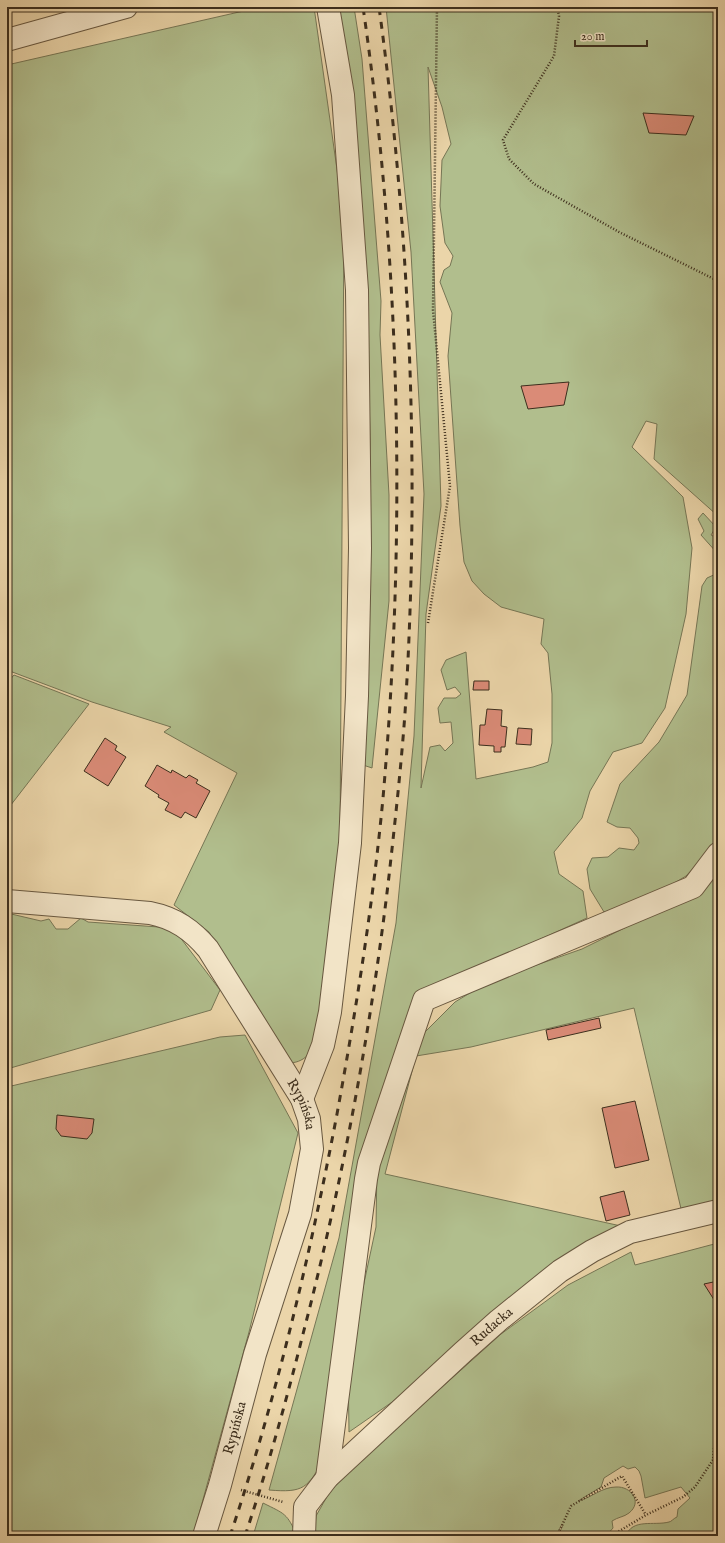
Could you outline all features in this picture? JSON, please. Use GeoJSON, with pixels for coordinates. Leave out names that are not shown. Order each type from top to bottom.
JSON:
{"type":"FeatureCollection","features":[{"type":"Feature","properties":{"kind":"street"},"geometry":{"type":"LineString","coordinates":[[7,40],[126,7]]}},
{"type":"Feature","properties":{"kind":"street"},"geometry":{"type":"LineString","coordinates":[[302,1099],[323,1045],[330,1012],[350,843],[357,688],[360,548],[357,290],[343,96],[328,7]]}},
{"type":"Feature","properties":{"kind":"street"},"geometry":{"type":"LineString","coordinates":[[327,1478],[366,1179],[424,1000],[693,887],[718,854]]}},
{"type":"Feature","properties":{"kind":"street","name":"Rypińska"},"geometry":{"type":"LineString","coordinates":[[7,900],[150,914],[171,919],[185,926],[195,934],[208,949],[302,1099],[309,1120],[312,1149],[300,1214],[255,1354],[220,1485],[204,1536]]}},
{"type":"Feature","properties":{"kind":"street","name":"Rudacka"},"geometry":{"type":"LineString","coordinates":[[305,1507],[327,1478],[468,1347],[560,1271],[592,1251],[630,1232],[718,1211]]}},
{"type":"Feature","properties":{"kind":"street"},"geometry":{"type":"LineString","coordinates":[[304,1536],[305,1507]]}},
{"type":"Feature","properties":{"kind":"path"},"geometry":{"type":"LineString","coordinates":[[428,624],[450,486],[433,310],[437,7]]}},
{"type":"Feature","properties":{"kind":"path"},"geometry":{"type":"LineString","coordinates":[[557,7],[559,16],[554,56],[503,140],[509,159],[534,184],[619,232],[718,281]]}},
{"type":"Feature","properties":{"kind":"path"},"geometry":{"type":"LineString","coordinates":[[611,1536],[646,1515],[683,1497],[695,1487],[713,1460],[715,1437]]}},
{"type":"Feature","properties":{"kind":"path"},"geometry":{"type":"LineString","coordinates":[[557,1536],[571,1506],[622,1476],[646,1515]]}},
{"type":"Feature","properties":{"kind":"path"},"geometry":{"type":"LineString","coordinates":[[220,1485],[305,1507]]}},
{"type":"Feature","properties":{"kind":"green space"},"geometry":{"type":"Polygon","coordinates":[[[261,7],[314,7],[344,219],[340,842],[321,1036],[309,1054],[301,1060],[290,1063],[279,1053],[209,932],[174,905],[237,773],[164,732],[171,727],[92,702],[7,670],[7,65],[261,7]]]}},
{"type":"Feature","properties":{"kind":"green space"},"geometry":{"type":"Polygon","coordinates":[[[333,7],[354,7],[362,59],[381,301],[380,335],[389,495],[389,601],[372,768],[360,764],[367,586],[370,443],[368,335],[333,7]]]}},
{"type":"Feature","properties":{"kind":"green space"},"geometry":{"type":"Polygon","coordinates":[[[386,7],[718,7],[718,516],[654,459],[657,424],[646,421],[632,447],[683,497],[692,548],[686,614],[665,708],[642,743],[613,752],[590,791],[582,818],[554,852],[559,874],[583,891],[587,918],[446,982],[394,1061],[324,1458],[314,1476],[304,1486],[298,1489],[290,1490],[269,1490],[339,1238],[396,923],[414,736],[424,494],[411,252],[386,7]],[[428,67],[441,506],[426,614],[421,788],[430,747],[440,745],[445,751],[453,743],[451,722],[440,723],[438,708],[444,698],[456,698],[461,694],[455,687],[447,690],[441,670],[446,660],[466,652],[476,779],[533,767],[548,762],[552,743],[552,694],[548,653],[541,644],[544,619],[501,607],[484,594],[472,581],[464,562],[460,526],[448,356],[452,313],[440,282],[444,270],[450,266],[453,256],[445,243],[440,206],[442,160],[451,144],[442,107],[428,67]]]}},
{"type":"Feature","properties":{"kind":"green space"},"geometry":{"type":"Polygon","coordinates":[[[703,513],[716,527],[711,535],[718,539],[718,554],[701,535],[704,531],[698,519],[703,513]]]}},
{"type":"Feature","properties":{"kind":"green space"},"geometry":{"type":"Polygon","coordinates":[[[718,573],[718,842],[686,876],[636,906],[604,912],[590,889],[587,869],[592,858],[608,857],[619,848],[634,850],[639,843],[638,838],[630,828],[617,827],[607,822],[620,784],[659,742],[687,695],[702,586],[707,578],[718,573]]]}},
{"type":"Feature","properties":{"kind":"green space"},"geometry":{"type":"Polygon","coordinates":[[[14,675],[89,704],[7,810],[7,683],[14,675]]]}},
{"type":"Feature","properties":{"kind":"green space"},"geometry":{"type":"Polygon","coordinates":[[[718,868],[718,1206],[682,1213],[634,1008],[471,1047],[416,1056],[385,1174],[621,1226],[398,1398],[349,1432],[348,1358],[376,1227],[377,1164],[420,1037],[455,1002],[488,982],[582,949],[689,896],[718,868]]]}},
{"type":"Feature","properties":{"kind":"green space"},"geometry":{"type":"Polygon","coordinates":[[[7,913],[41,921],[49,919],[56,929],[68,929],[81,918],[88,922],[173,928],[220,990],[211,1010],[7,1069],[7,913]]]}},
{"type":"Feature","properties":{"kind":"green space"},"geometry":{"type":"Polygon","coordinates":[[[245,1035],[298,1133],[249,1332],[193,1536],[7,1536],[7,1087],[220,1037],[245,1035]]]}},
{"type":"Feature","properties":{"kind":"green space"},"geometry":{"type":"Polygon","coordinates":[[[718,1243],[718,1536],[626,1536],[629,1530],[638,1525],[671,1521],[677,1517],[678,1509],[690,1498],[681,1487],[645,1498],[639,1471],[635,1467],[628,1469],[623,1466],[604,1478],[601,1487],[578,1501],[611,1487],[621,1487],[630,1492],[635,1500],[633,1509],[629,1513],[612,1521],[613,1528],[606,1536],[558,1536],[563,1525],[562,1524],[556,1536],[314,1536],[316,1516],[338,1477],[410,1416],[501,1334],[568,1285],[631,1252],[635,1265],[718,1243]]]}},
{"type":"Feature","properties":{"kind":"green space"},"geometry":{"type":"Polygon","coordinates":[[[263,1503],[281,1512],[288,1518],[297,1536],[253,1536],[263,1503]]]}},
{"type":"Feature","properties":{"kind":"building"},"geometry":{"type":"Polygon","coordinates":[[[643,113],[694,116],[686,135],[649,133],[643,113]]]}},
{"type":"Feature","properties":{"kind":"building"},"geometry":{"type":"Polygon","coordinates":[[[569,382],[564,405],[528,409],[521,386],[569,382]]]}},
{"type":"Feature","properties":{"kind":"building"},"geometry":{"type":"Polygon","coordinates":[[[474,681],[489,681],[489,690],[473,690],[474,681]]]}},
{"type":"Feature","properties":{"kind":"building"},"geometry":{"type":"Polygon","coordinates":[[[487,709],[502,710],[501,726],[507,727],[505,747],[501,747],[501,752],[494,752],[494,746],[479,745],[480,725],[485,725],[487,709]]]}},
{"type":"Feature","properties":{"kind":"building"},"geometry":{"type":"Polygon","coordinates":[[[518,728],[532,729],[531,745],[516,744],[518,728]]]}},
{"type":"Feature","properties":{"kind":"building"},"geometry":{"type":"Polygon","coordinates":[[[105,738],[117,746],[115,750],[126,757],[108,786],[84,771],[105,738]]]}},
{"type":"Feature","properties":{"kind":"building"},"geometry":{"type":"Polygon","coordinates":[[[157,765],[171,773],[172,770],[186,778],[189,775],[198,780],[196,783],[210,791],[196,818],[185,812],[181,818],[165,810],[169,803],[158,797],[159,795],[145,786],[157,765]]]}},
{"type":"Feature","properties":{"kind":"building"},"geometry":{"type":"Polygon","coordinates":[[[599,1018],[601,1028],[548,1040],[546,1030],[599,1018]]]}},
{"type":"Feature","properties":{"kind":"building"},"geometry":{"type":"Polygon","coordinates":[[[635,1101],[649,1160],[615,1168],[602,1108],[635,1101]]]}},
{"type":"Feature","properties":{"kind":"building"},"geometry":{"type":"Polygon","coordinates":[[[57,1115],[94,1119],[92,1133],[87,1139],[61,1136],[56,1129],[57,1115]]]}},
{"type":"Feature","properties":{"kind":"building"},"geometry":{"type":"Polygon","coordinates":[[[624,1191],[630,1215],[606,1221],[600,1197],[624,1191]]]}},
{"type":"Feature","properties":{"kind":"building"},"geometry":{"type":"Polygon","coordinates":[[[718,1281],[718,1306],[704,1284],[718,1281]]]}},
{"type":"Feature","properties":{"kind":"railway"},"geometry":{"type":"LineString","coordinates":[[230,1536],[247,1484],[291,1327],[327,1167],[344,1075],[363,957],[383,798],[395,600],[397,501],[396,402],[392,303],[385,204],[376,105],[363,7]]}},
{"type":"Feature","properties":{"kind":"railway"},"geometry":{"type":"LineString","coordinates":[[245,1536],[269,1461],[290,1385],[317,1278],[343,1164],[364,1049],[382,934],[402,754],[410,625],[412,536],[410,360],[399,183],[379,7]]}}]}
